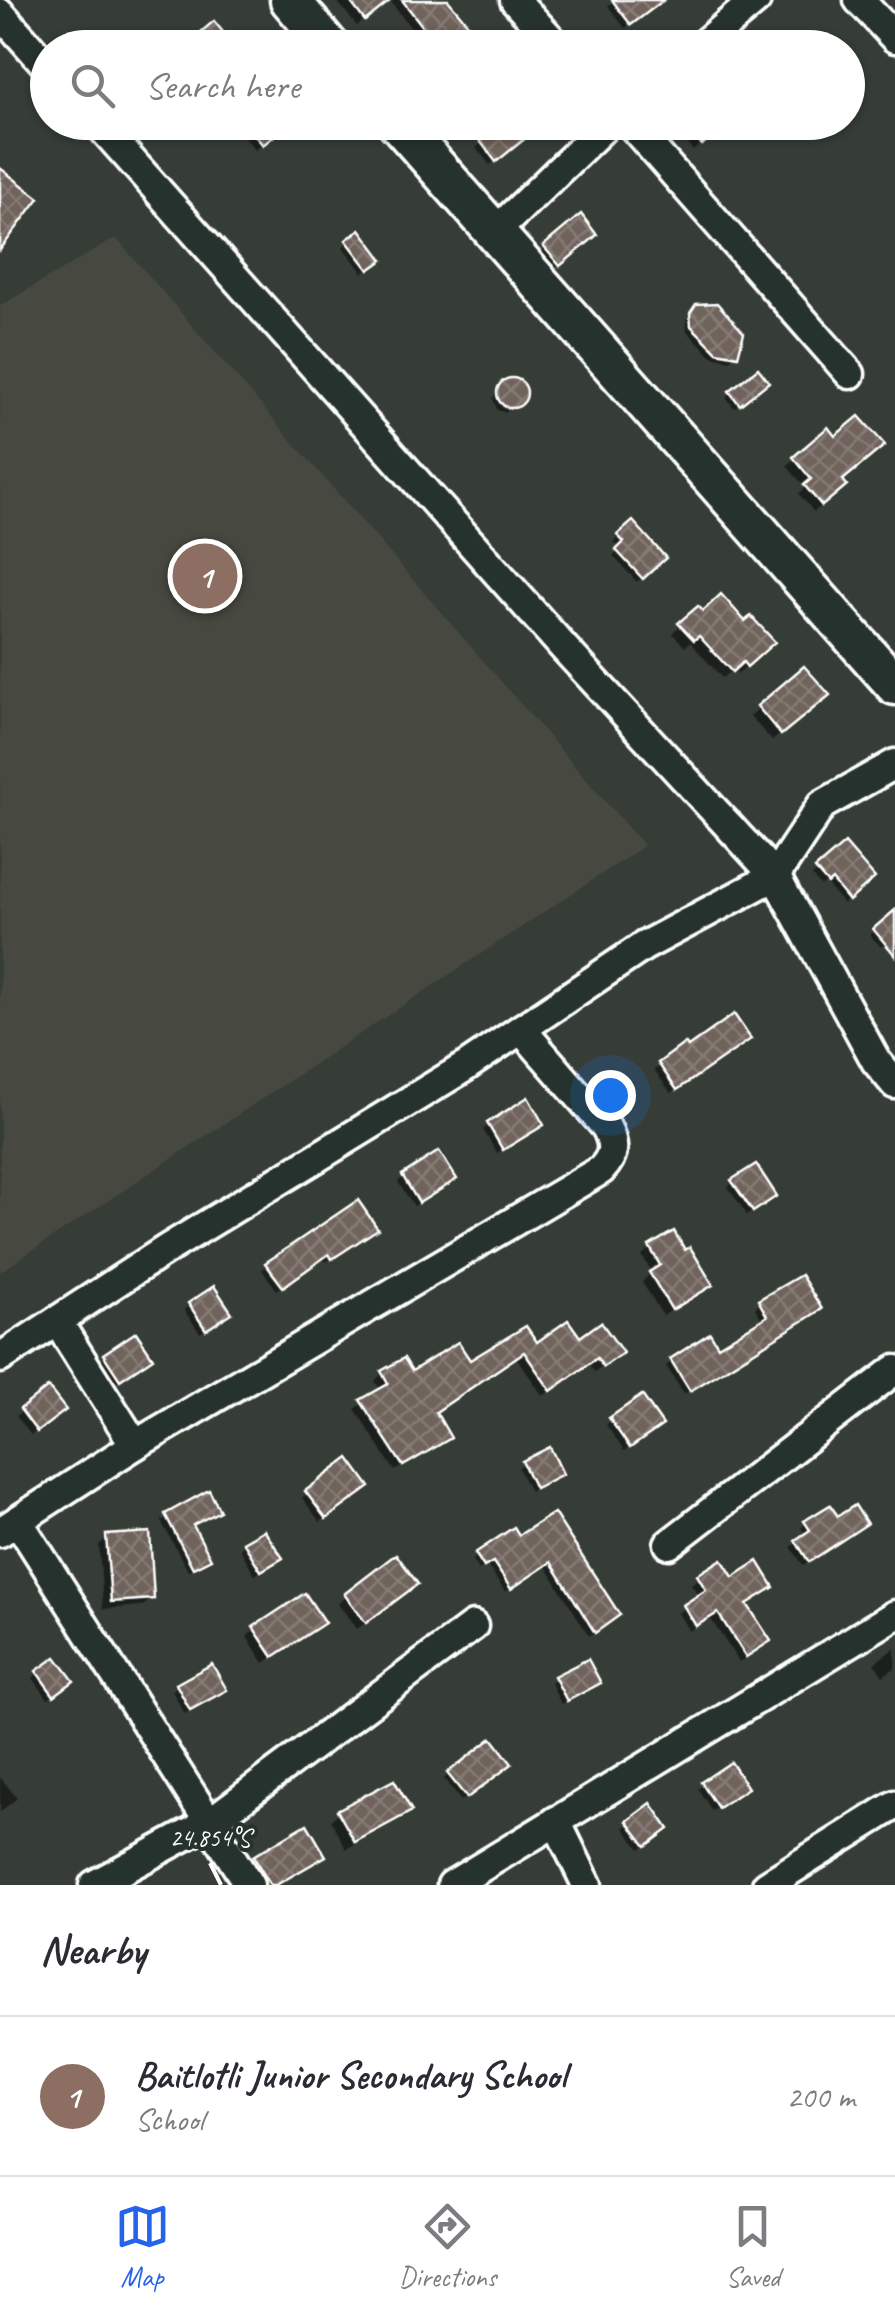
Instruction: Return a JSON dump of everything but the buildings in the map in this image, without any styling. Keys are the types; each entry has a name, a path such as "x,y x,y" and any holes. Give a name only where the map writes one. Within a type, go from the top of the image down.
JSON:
{"street":[{"path":"290,0 316,30"},
{"path":"514,0 542,30"},
{"path":"720,30 756,0"},
{"path":"859,0 895,38"},
{"path":"0,13 30,47"},
{"path":"113,140 565,649 775,876 876,1061 895,1084"},
{"path":"413,140 895,686"},
{"path":"494,233 591,140"},
{"path":"645,140 850,374"},
{"path":"0,1358 166,1249 449,1078 644,946 775,876 822,805 895,764"},
{"path":"249,1885 9,1526 135,1446 585,1180 612,1159 614,1142 606,1127 522,1030"},
{"path":"57,1322 135,1446"},
{"path":"669,1544 895,1370"},
{"path":"452,1885 895,1615"},
{"path":"94,1885 209,1824 474,1626"},
{"path":"767,1885 895,1805"},
{"path":"556,1821 587,1885"}],"shaded area":[{"path":"116,238 644,846 0,1272 0,306"}],"place":[{"name":"Baitlotli Junior Secondary School","path":"205,576"}]}
